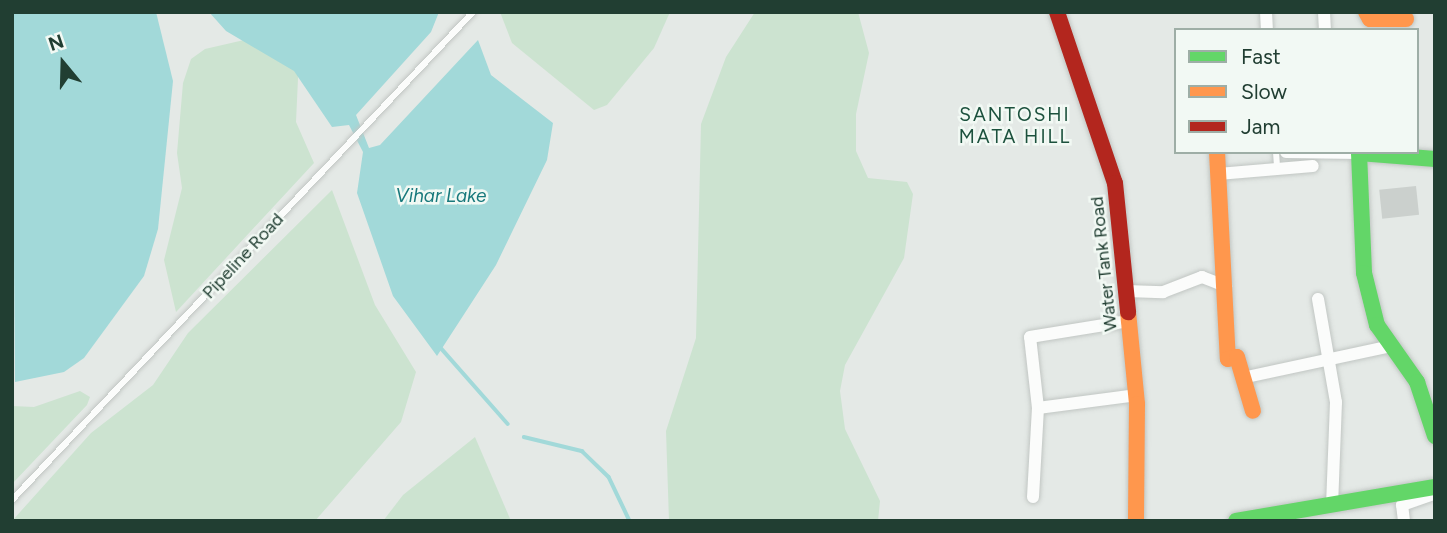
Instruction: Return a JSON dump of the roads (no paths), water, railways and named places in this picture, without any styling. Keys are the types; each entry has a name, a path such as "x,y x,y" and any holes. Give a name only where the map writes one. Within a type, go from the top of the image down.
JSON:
{"street":[{"name":"Water Tank Road","path":"1057,12 1115,183 1137,395 1136,521"},
{"path":"1366,12 1370,19 1406,19"},
{"path":"1217,154 1228,359 1237,356 1253,411"},
{"path":"1359,154 1364,273 1377,325 1428,391 1435,436"},
{"path":"1386,154 1435,159"},
{"path":"1218,174 1313,166"},
{"path":"1126,292 1163,292 1202,277 1226,286"},
{"path":"1318,299 1336,402 1332,505"},
{"path":"1033,497 1038,408 1030,337 1129,321"},
{"path":"1242,378 1391,346"},
{"path":"1038,408 1137,395"},
{"path":"1236,521 1435,487"},
{"path":"1405,521 1402,505 1435,494"}],"lane":[{"name":"Pipeline Road","path":"12,500 473,12"},
{"path":"1276,154 1277,168"}],"water":[{"path":"12,12 156,12 173,81 158,229 144,276 84,358 64,372 15,382"},
{"name":"Vihar Lake","path":"209,12 439,12 431,32 356,115 369,148 380,145 478,40 491,75 553,123 547,160 496,265 437,356 393,296 357,193 363,152 349,125 332,127 294,71 226,31"}],"waterway":[{"path":"441,348 508,424"},
{"path":"524,437 582,451 609,477 630,521"}],"district":[{"name":"SANTOSHI MATA HILL","path":"1015,126"}]}
